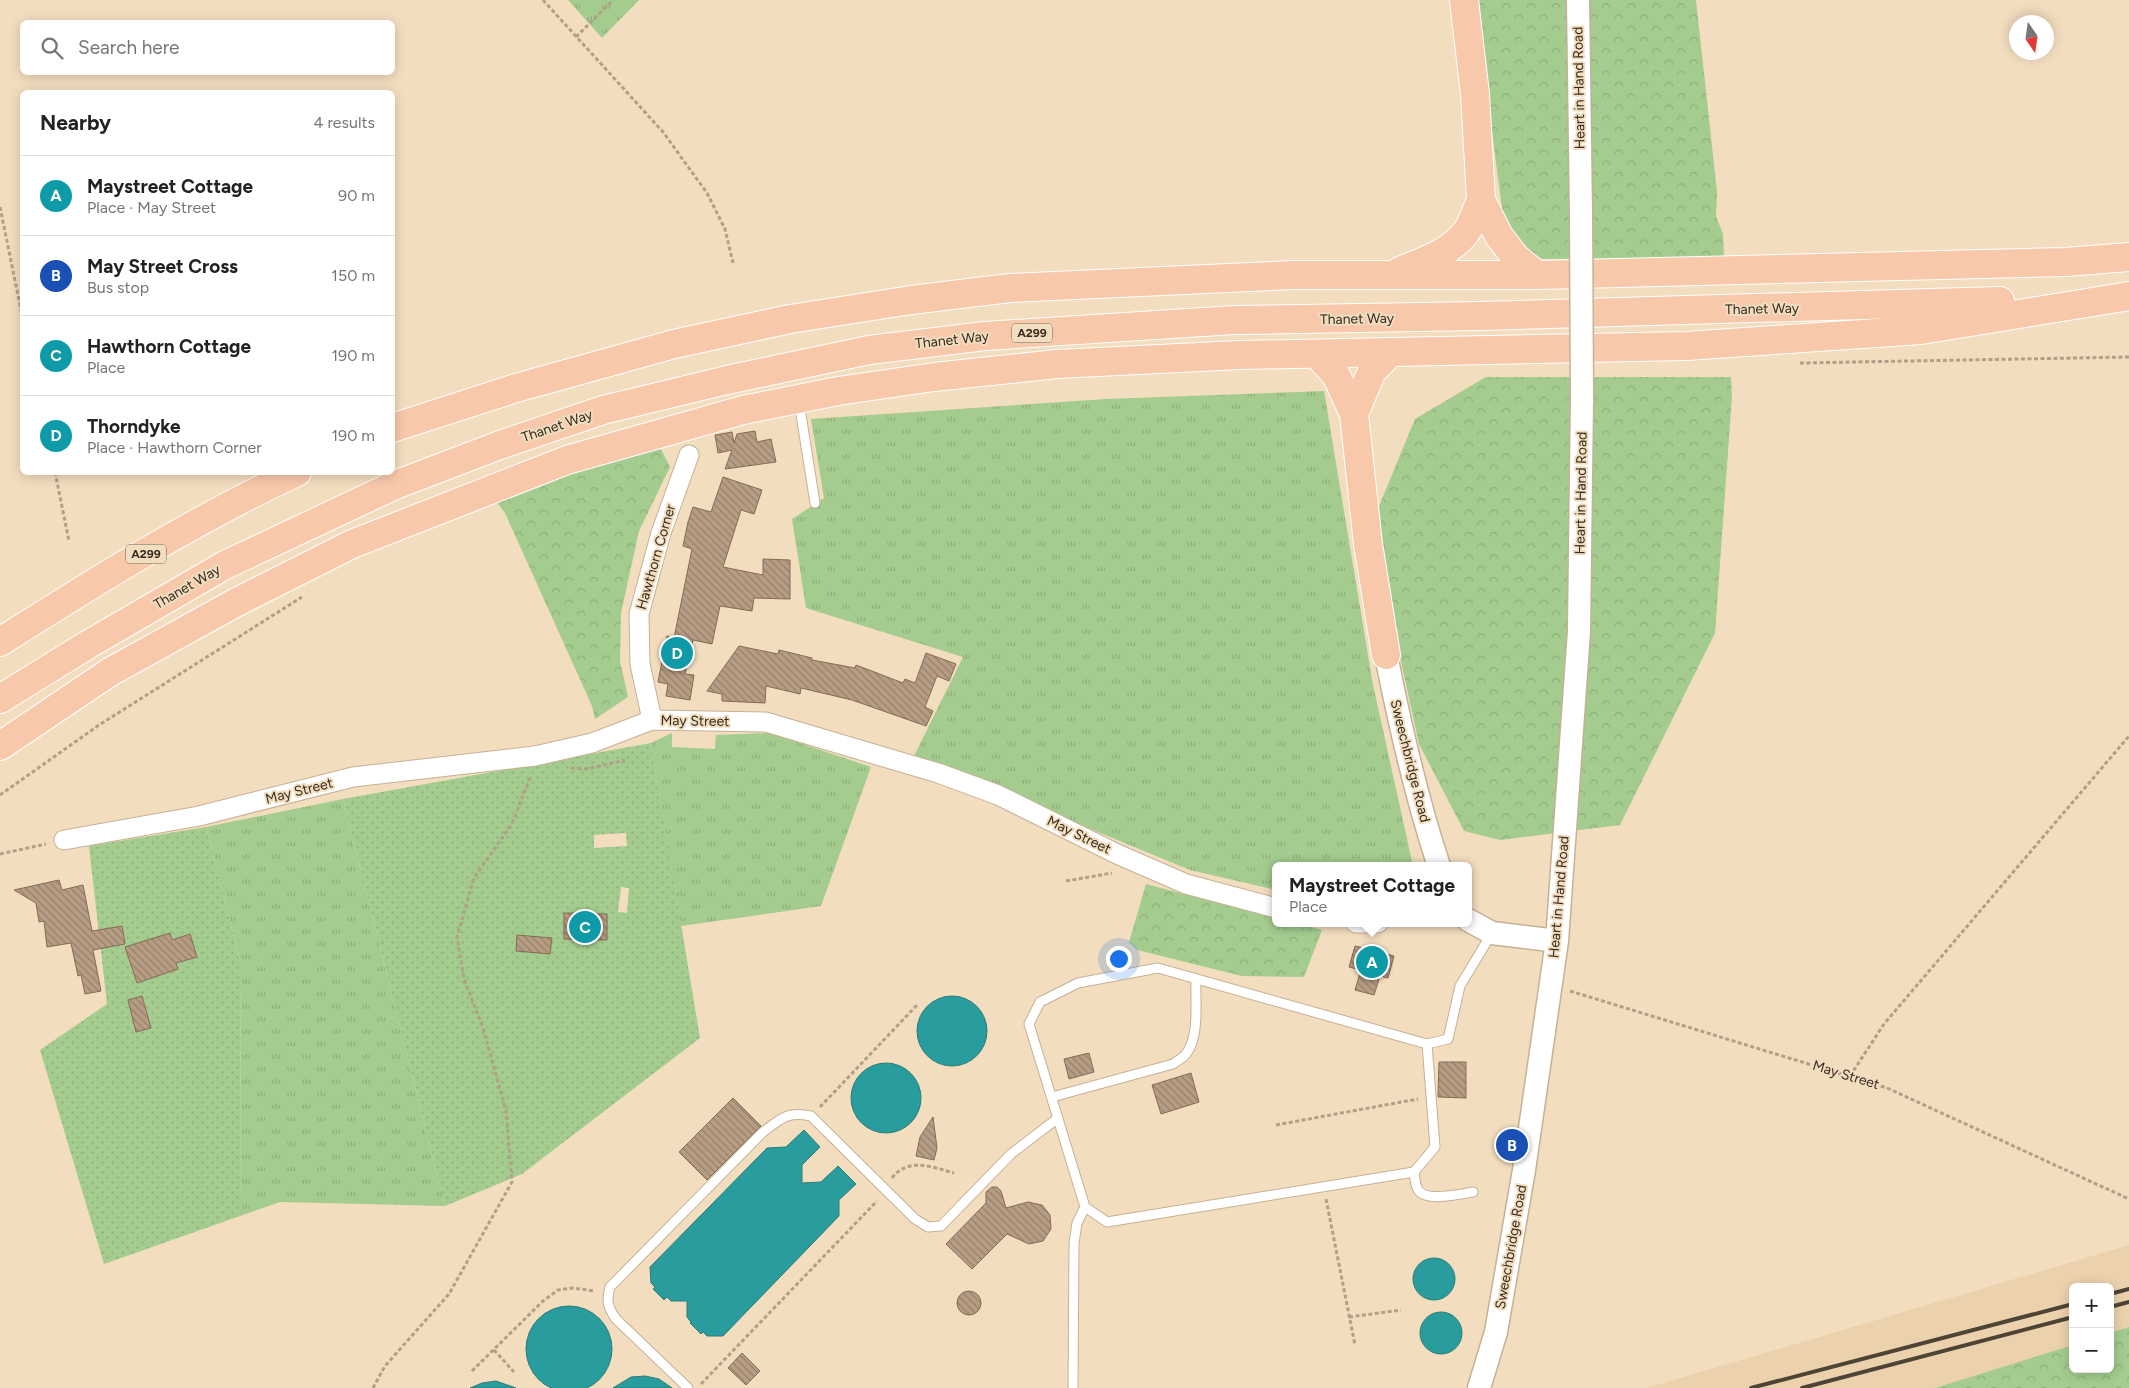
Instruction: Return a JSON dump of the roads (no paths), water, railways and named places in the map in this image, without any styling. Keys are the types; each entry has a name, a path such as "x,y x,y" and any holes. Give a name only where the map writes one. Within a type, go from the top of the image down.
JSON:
{"highway":[{"path":"1464,0 1475,94 1481,200 1499,236 1516,258 1538,275"},
{"path":"1390,275 1432,258 1455,245 1467,231 1481,200"},
{"path":"395,427 516,388 674,344 790,319 911,300 1020,288 1293,275 1538,275 2066,262 2129,257"},
{"path":"0,746 110,672 235,603 352,544 567,460 698,422 799,399 934,377 1057,364 1240,355 1686,346 1922,330 2129,295"},
{"name":"Thanet Way","path":"0,699 89,644 226,564 395,485 500,445 603,410 728,380 869,350 985,336 1234,320 1948,304 2129,295"},
{"path":"1354,414 1372,371 1391,352"},
{"path":"1316,354 1336,374 1354,414 1368,544 1386,655"},
{"name":"A299","path":"0,642 160,546 256,492 291,475"}],"street":[{"name":"Heart in Hand Road","path":"1550,985 1557,941 1579,631 1582,400 1578,0"},
{"name":"Hawthorn Corner","path":"652,720 640,664 640,614 661,533 689,455"},
{"name":"Sweechbridge Road","path":"1386,655 1400,727 1426,828 1438,862"},
{"name":"May Street","path":"64,840 199,816 353,777 535,756 592,743 652,720 766,722 938,773 998,795 1186,884 1272,907"},
{"path":"1472,922 1492,933 1557,941"},
{"name":"Sweechbridge Road","path":"1479,1388 1496,1332 1524,1170 1550,985"}],"lane":[{"path":"799,399 815,503"},
{"path":"1427,1044 1435,1147 1414,1172 1107,1222 1085,1207 1029,1024 1040,1002 1078,983 1158,968 1427,1044 1448,1039 1460,986 1492,933"},
{"path":"1052,1097 1173,1064 1186,1054 1191,1044 1194,1029 1196,979"},
{"path":"688,1388 616,1319 610,1310 607,1300 610,1287 763,1132 785,1115 796,1113 811,1116 915,1219 928,1227 941,1226 1011,1154 1058,1118"},
{"path":"1414,1172 1419,1192 1424,1196 1432,1197 1473,1192"},
{"path":"1073,1388 1074,1244 1077,1223 1085,1207"}],"water":[{"path":"952,996 965,999 977,1006 984,1018 987,1031 984,1044 977,1056 965,1063 952,1066 939,1063 927,1056 920,1044 917,1031 920,1018 927,1006 939,999"},
{"path":"886,1063 899,1066 911,1073 918,1085 921,1098 918,1111 911,1123 899,1130 886,1133 873,1130 861,1123 854,1111 851,1098 854,1085 861,1073 873,1066"},
{"path":"804,1130 820,1147 802,1165 802,1183 821,1182 838,1166 856,1184 839,1200 839,1216 723,1336 707,1336 703,1332 701,1334 687,1317 687,1301 671,1301 667,1297 664,1300 653,1289 655,1287 651,1283 650,1267 767,1148 786,1147"},
{"path":"1438,1258 1446,1261 1452,1267 1455,1279 1452,1291 1446,1297 1430,1300 1422,1297 1416,1291 1413,1275 1416,1267 1422,1261"},
{"path":"569,1306 586,1309 600,1318 609,1332 612,1349 609,1366 600,1380 586,1389 552,1389 538,1380 529,1366 526,1349 529,1332 538,1318 552,1309"},
{"path":"1445,1312 1453,1315 1459,1321 1462,1333 1459,1345 1453,1351 1437,1354 1429,1351 1423,1345 1420,1329 1423,1321 1429,1315"},
{"path":"645,1376 659,1379 672,1388 613,1388 631,1377"},
{"path":"496,1381 516,1388 470,1388 482,1383"}],"railway":[{"path":"2114,1293 2129,1289"},
{"path":"2114,1306 2129,1302"},
{"path":"1751,1388 2069,1305"},
{"path":"1802,1388 2069,1318"}],"place":[{"name":"Thorndyke","path":"677,653"},
{"name":"Hawthorn Cottage","path":"585,927"},
{"name":"Maystreet Cottage","path":"1372,962"},
{"name":"May Street Cross","path":"1512,1145"}]}
